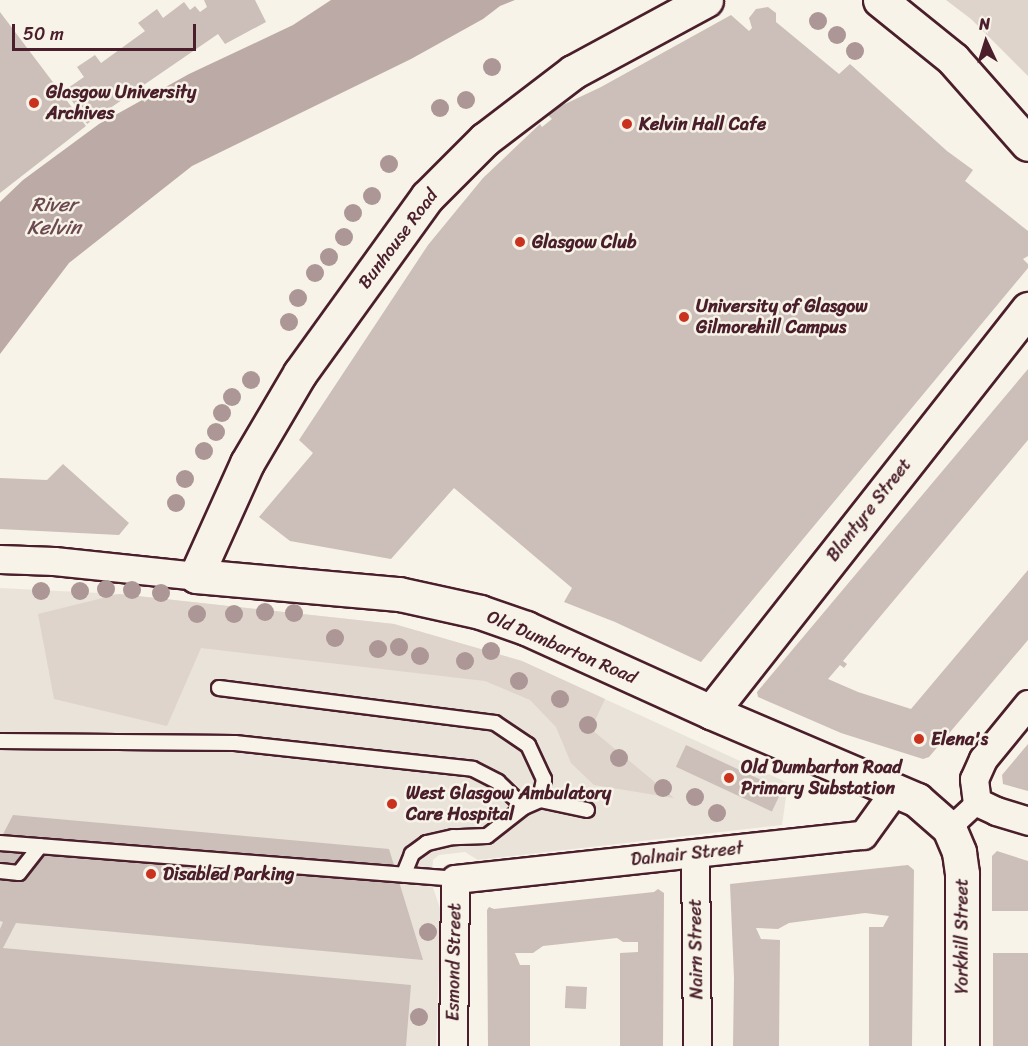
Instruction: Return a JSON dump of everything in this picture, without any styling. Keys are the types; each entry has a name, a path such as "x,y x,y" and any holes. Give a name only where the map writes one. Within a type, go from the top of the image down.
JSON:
{"street":[{"name":"Bunhouse Road","path":"196,576 247,463 300,373 427,197 485,139 573,72 706,0"},
{"path":"880,0 953,59 1028,144"},
{"name":"Blantyre Street","path":"711,712 1028,309"},
{"name":"Old Dumbarton Road","path":"0,559 54,561 399,594 480,612 526,628 711,712 896,789 917,800 948,828"},
{"path":"978,802 974,779 983,759 1028,704"},
{"name":"Dalnair Street","path":"454,879 863,835 896,789"},
{"path":"978,802 996,811 1028,821"},
{"path":"948,828 978,802"},
{"name":"Yorkhill Street","path":"948,828 959,852 962,874 962,1046"},
{"name":"Nairn Street","path":"695,853 698,1046"},
{"name":"Esmond Street","path":"453,1046 454,879"}],"lane":[{"path":"219,688 495,723 528,745 544,779 540,800"},
{"path":"0,741 235,743 473,769 498,782 524,807"},
{"path":"404,874 412,854 428,843 453,837 487,836 524,807 540,800 587,810"},
{"path":"0,843 454,879"},
{"path":"0,871 19,873 40,846"}],"shaded area":[{"path":"946,0 1028,0 1028,76 971,19"},
{"name":"West Glasgow Ambulatory Care Hospital","path":"0,588 119,594 394,624 522,661 788,783 782,825 478,860 465,852 439,855 433,860 431,882 441,911 436,1046 0,1046"},
{"path":"119,594 394,624 522,661 605,699 591,729 674,798 594,785 571,763 556,727 530,700 485,681 201,648 167,726 54,699 38,614"}],"water":[{"name":"River Kelvin","path":"331,0 515,0 500,6 483,19 411,59 192,166 69,263 0,354 0,202 23,180 99,124 189,74 293,25"}],"building":[{"path":"204,0 255,0 266,22 225,44 218,34 87,124 65,90 84,77 77,67 95,55 101,63 145,31 138,23 157,9 163,18 184,2 190,10 195,6 200,12 207,7"},
{"name":"University of Glasgow Gilmorehill Campus","path":"768,7 776,13 776,22 839,74 850,64 947,151 973,170 965,181 1028,231 1028,256 1023,259 1028,264 1028,268 701,662 615,622 564,602 572,588 454,488 391,559 290,541 259,517 313,453 299,440 428,245 483,178 540,124 542,127 552,119 546,113 601,87 731,15 749,31 752,28 749,18 756,9"},
{"name":"Glasgow University Archives","path":"0,12 86,126 0,193"},
{"path":"1028,369 1028,440 843,661 847,664 844,668 840,665 828,679 858,692 911,709 1028,570 1028,640 929,757 923,759 841,733 758,697 757,692"},
{"path":"63,464 129,523 119,535 0,529 0,478 47,480"},
{"path":"1028,744 1028,791 1003,784 1002,775"},
{"name":"Old Dumbarton Road Primary Substation","path":"686,745 782,790 772,812 676,767"},
{"path":"13,815 389,849 423,960 16,923 3,948 411,985 406,1046 0,1046 0,929 3,922 0,921 0,840"},
{"path":"997,851 1028,861 1028,911 992,911 992,856"},
{"path":"908,865 914,870 912,1046 869,1046 869,927 883,927 889,916 865,913 789,923 778,929 756,928 761,939 780,940 779,1046 733,1046 734,978 730,884"},
{"path":"658,889 664,893 663,1046 620,1046 620,953 638,952 638,942 623,942 617,938 543,946 533,953 515,953 520,965 530,965 530,1046 488,1046 487,910 489,907 494,909 654,892"},
{"path":"993,953 1028,953 1028,1046 993,1046"},
{"path":"566,986 587,987 586,1009 565,1008"}],"place":[{"name":"Glasgow University Archives","path":"34,103"},
{"name":"Kelvin Hall Cafe","path":"627,124"},
{"name":"Glasgow Club","path":"520,242"},
{"name":"University of Glasgow Gilmorehill Campus","path":"684,317"},
{"name":"Elena's","path":"919,739"},
{"name":"Old Dumbarton Road Primary Substation","path":"729,778"},
{"name":"West Glasgow Ambulatory Care Hospital","path":"392,804"},
{"name":"Disabled Parking","path":"151,874"}]}
